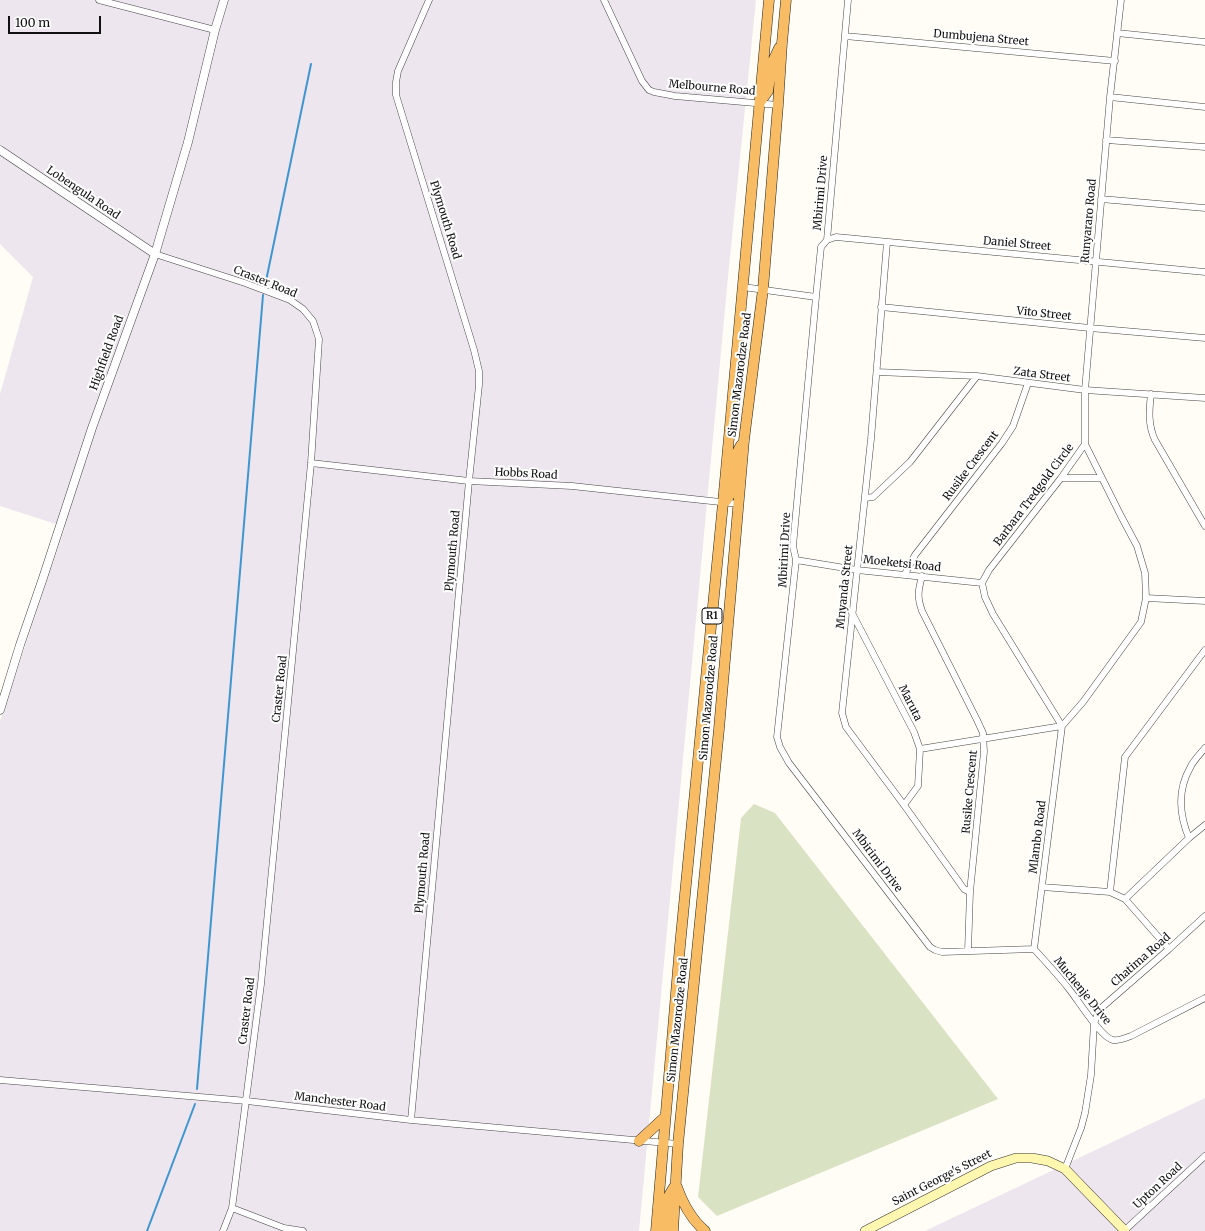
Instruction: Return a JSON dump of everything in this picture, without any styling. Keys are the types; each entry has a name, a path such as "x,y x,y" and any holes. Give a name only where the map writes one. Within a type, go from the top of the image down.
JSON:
{"highway":[{"name":"Simon Mazorodze Road","path":"656,1231 662,1143 723,503 760,103 768,0"},
{"name":"Simon Mazorodze Road","path":"673,1231 683,1086 718,737 744,440 763,289 786,0"},
{"path":"760,103 768,92 772,63 782,43"},
{"path":"723,503 728,498 732,490 734,462 744,440"},
{"path":"662,1143 670,1137 673,1108 683,1086"},
{"path":"640,1141 665,1117"},
{"path":"664,1231 667,1199 676,1184"},
{"path":"676,1184 683,1203 698,1226 705,1231"},
{"path":"648,1231 658,1208"}],"main road":[{"name":"Saint George's Street","path":"865,1231 1002,1162 1016,1158 1032,1158 1048,1161 1065,1169 1125,1231"}],"street":[{"path":"99,0 215,30"},
{"name":"Highfield Road","path":"0,710 92,428 154,254 188,142 215,30 224,0"},
{"name":"Plymouth Road","path":"410,1120 479,385 479,371 472,342 396,96 398,71 429,0"},
{"name":"Melbourne Road","path":"604,0 642,80 649,90 675,96 778,105"},
{"name":"Mbirimi Drive","path":"848,0 827,240 821,246 816,297 793,546 796,560 777,737 780,747 789,763 930,947 942,952 1034,949"},
{"name":"Runyararo Road","path":"1085,444 1085,390 1090,328 1110,97 1121,0"},
{"path":"1118,33 1205,42"},
{"name":"Dumbujena Street","path":"845,36 1115,61"},
{"path":"1110,97 1205,107"},
{"path":"1106,140 1205,148"},
{"name":"Lobengula Road","path":"0,150 154,254"},
{"path":"1101,199 1205,208"},
{"name":"Daniel Street","path":"827,240 836,237 1205,272"},
{"name":"Mnyanda Street","path":"887,242 865,498 842,713 846,728 904,805 964,889 970,892"},
{"name":"Craster Road","path":"154,254 245,283 290,300 303,309 313,321 319,339 312,462 261,984 232,1208 223,1231"},
{"path":"743,287 816,297"},
{"name":"Vito Street","path":"881,308 1205,338"},
{"name":"Zata Street","path":"877,372 977,376 1028,384 1085,390 1205,398"},
{"path":"865,498 873,497 910,462 977,376"},
{"name":"Rusike Crescent","path":"905,574 915,555 1013,426 1028,384"},
{"path":"1151,394 1149,422 1152,435 1205,526"},
{"name":"Barbara Tredgold Circle","path":"982,583 989,570 1061,478 1085,444 1137,546 1145,573 1146,598 1141,622 1083,702 1062,726"},
{"name":"Hobbs Road","path":"312,462 469,481 572,486 739,504"},
{"path":"1061,478 1101,478"},
{"name":"Moeketsi Road","path":"796,560 857,570 982,583"},
{"name":"Rusike Crescent","path":"922,576 918,590 918,600 922,611 983,733 984,752 970,892 968,952"},
{"path":"920,749 1062,726 993,614 985,597 982,583"},
{"path":"1146,598 1205,601"},
{"name":"Maruta","path":"852,613 914,732 920,749 918,786 904,805"},
{"path":"1110,892 1125,756 1205,650"},
{"name":"Mlambo Road","path":"1034,949 1062,726"},
{"path":"1189,838 1183,824 1180,808 1185,780 1190,767 1205,748"},
{"path":"1125,899 1189,838 1205,825"},
{"path":"1042,887 1110,892 1125,899 1169,949"},
{"name":"Chatima Road","path":"1094,1023 1100,1009 1205,916"},
{"name":"Muchenje Drive","path":"1034,949 1069,988 1102,1033 1112,1040 1132,1036 1205,998"},
{"path":"1065,1169 1081,1128 1085,1113 1091,1075 1094,1023"},
{"name":"Manchester Road","path":"0,1080 246,1101 410,1120 678,1144"},
{"name":"Upton Road","path":"1125,1231 1205,1156"},
{"path":"232,1208 284,1228 303,1231"}],"shaded area":[{"path":"0,0 756,0 728,277 639,1231 0,1231 0,721 65,527 0,506 0,394 33,277 0,244"},
{"path":"1205,1098 1205,1231 925,1231"}],"green space":[{"path":"754,804 775,813 998,1099 717,1216 698,1197 741,818"}],"waterway":[{"path":"266,281 311,64"},
{"path":"197,1089 263,295"},
{"path":"147,1231 195,1104"}]}
